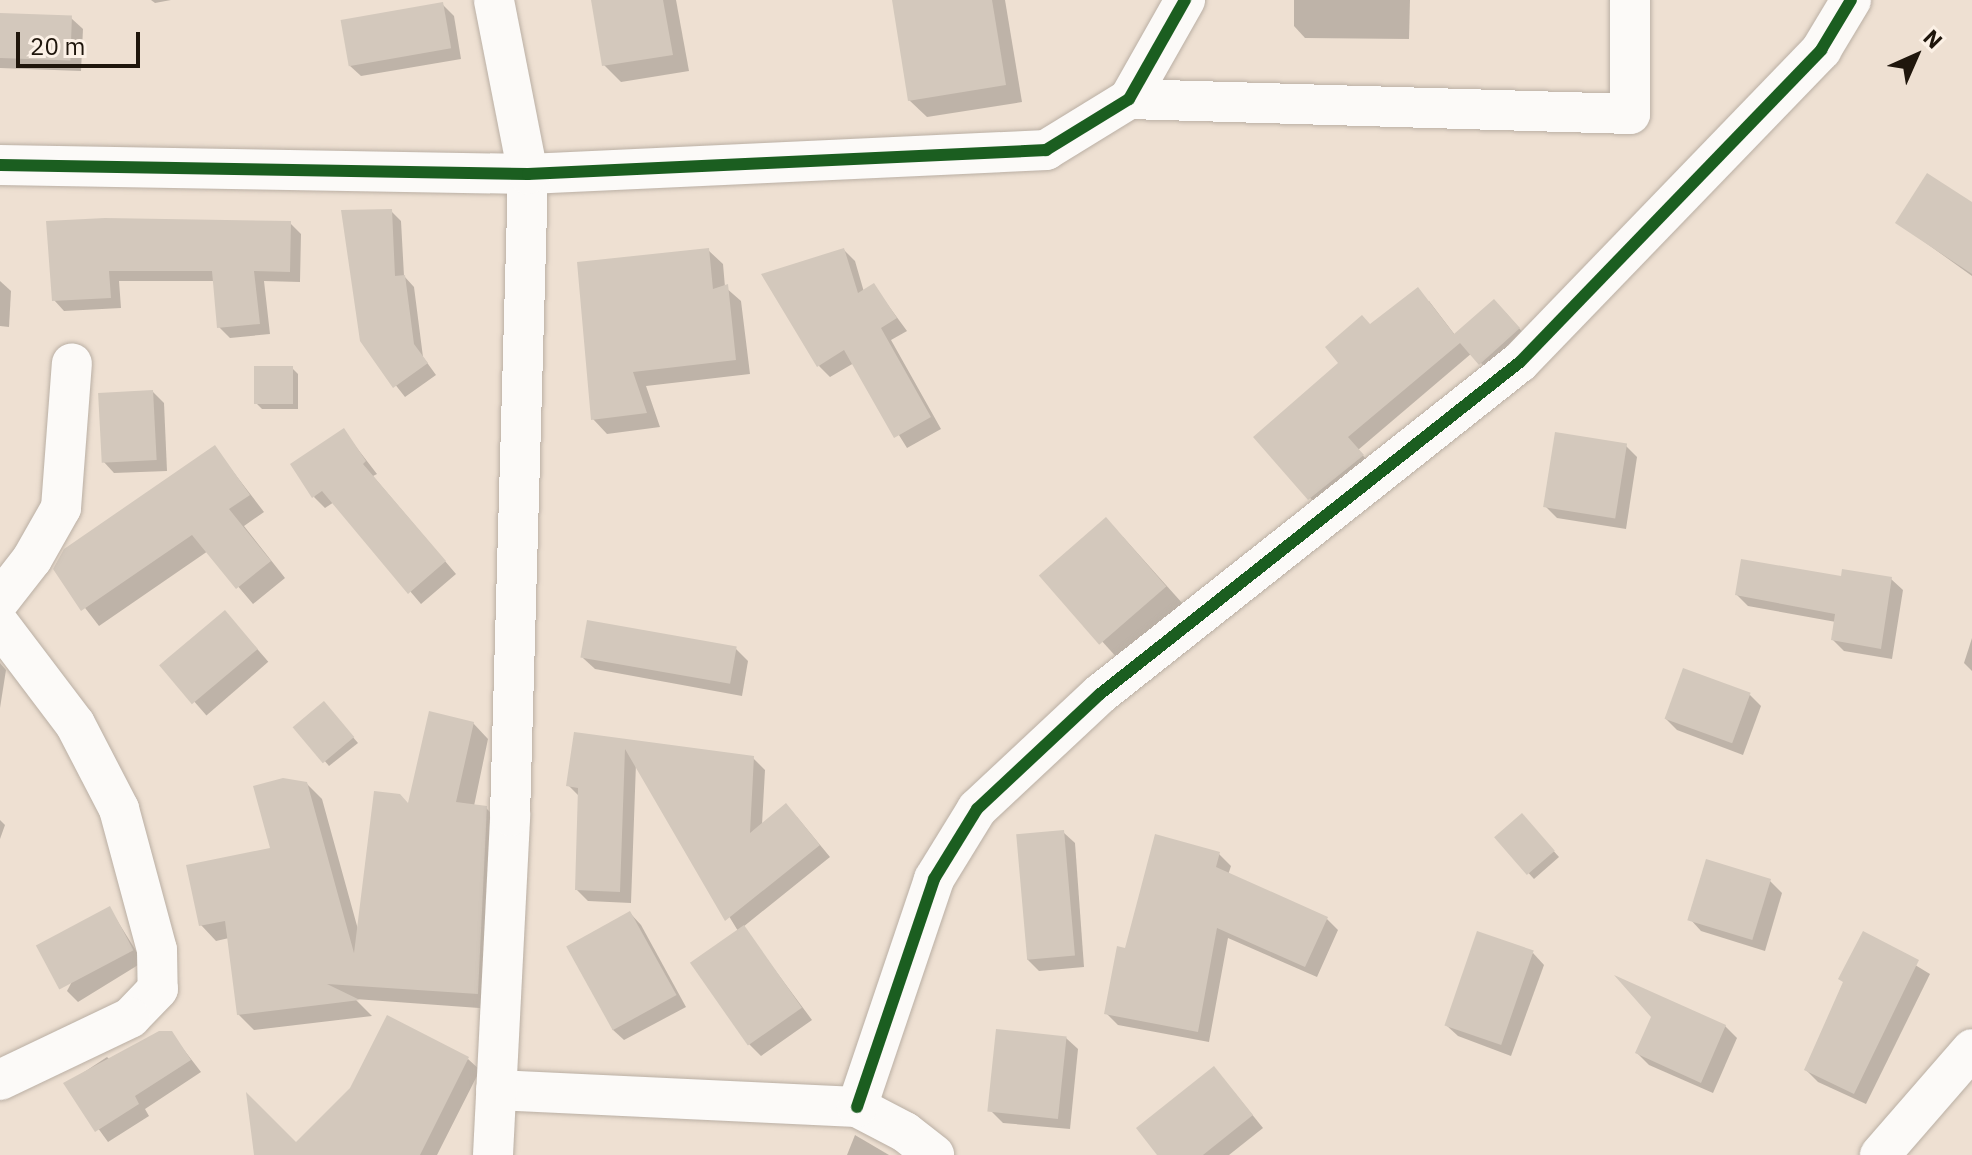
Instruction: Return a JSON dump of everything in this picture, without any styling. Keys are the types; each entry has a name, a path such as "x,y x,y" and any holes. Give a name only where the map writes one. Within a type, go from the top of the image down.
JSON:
{"street":[{"path":"493,1155 510,816 528,174 494,0"},
{"path":"0,165 528,174 1046,150 1129,99 1185,0"},
{"path":"1129,99 1630,114 1630,0"},
{"path":"857,1107 934,879 977,809 1100,694 1520,362 1821,50 1851,0"},
{"path":"0,600 32,559 61,508 72,363"},
{"path":"0,625 75,724 119,809 157,950 158,989 130,1018 0,1080"},
{"path":"1880,1155 1972,1049"},
{"path":"496,1090 857,1107 905,1132 934,1155"}],"building":[{"path":"591,0 663,0 673,55 602,66"},
{"path":"892,0 992,0 1006,85 908,101"},
{"path":"443,2 451,48 349,66 341,20"},
{"path":"0,13 72,16 70,60 0,58"},
{"path":"1927,173 1972,202 1972,274 1895,223"},
{"path":"392,209 395,276 405,275 414,344 428,363 393,388 360,341 341,210"},
{"path":"105,218 291,221 290,272 254,271 260,324 217,328 212,271 109,271 111,298 52,301 46,221"},
{"path":"709,248 713,289 728,284 736,360 633,372 647,413 591,420 577,262"},
{"path":"844,248 858,293 874,283 897,318 881,328 931,417 894,438 844,350 817,367 761,274"},
{"path":"1418,287 1454,334 1494,299 1520,328 1479,365 1460,343 1348,437 1364,455 1308,500 1253,437 1338,363 1325,347 1362,315 1370,324"},
{"path":"254,366 293,366 293,404 254,404"},
{"path":"153,390 157,460 102,463 98,393"},
{"path":"344,428 366,461 363,464 446,561 408,594 322,491 312,498 290,464"},
{"path":"1555,432 1627,443 1615,518 1543,507"},
{"path":"215,445 250,495 229,509 271,561 236,589 192,535 81,611 53,569 64,549"},
{"path":"1106,517 1166,586 1099,645 1039,575"},
{"path":"1741,559 1841,576 1842,569 1892,577 1881,649 1831,640 1835,614 1735,595"},
{"path":"225,610 258,649 192,704 159,665"},
{"path":"587,620 737,646 730,684 580,657"},
{"path":"1683,668 1751,693 1732,743 1665,719"},
{"path":"324,701 354,737 323,763 293,727"},
{"path":"429,711 474,722 456,802 487,806 478,994 327,984 360,1000 237,1015 225,921 199,926 186,865 270,848 253,786 283,778 307,782 354,953 374,791 400,794 408,803"},
{"path":"574,732 754,756 750,833 786,803 820,845 725,921 625,749 620,892 575,890 578,788 566,786"},
{"path":"1522,813 1555,851 1527,875 1494,837"},
{"path":"1064,830 1075,956 1027,960 1016,834"},
{"path":"1155,834 1220,852 1216,867 1328,917 1305,967 1217,928 1198,1032 1104,1014 1117,946 1125,948"},
{"path":"1706,859 1771,879 1752,940 1687,920"},
{"path":"110,906 133,950 59,990 36,945"},
{"path":"630,911 677,995 613,1030 566,946"},
{"path":"744,925 802,1008 748,1046 690,963"},
{"path":"1477,931 1534,951 1501,1045 1444,1026"},
{"path":"1863,931 1919,960 1854,1094 1804,1070 1843,982 1838,979"},
{"path":"1614,975 1726,1025 1701,1083 1635,1053 1651,1017"},
{"path":"387,1015 469,1057 420,1155 254,1155 246,1092 296,1142 350,1088"},
{"path":"996,1029 1067,1036 1058,1119 987,1112"},
{"path":"159,1031 172,1031 191,1060 135,1096 139,1104 95,1132 63,1083"},
{"path":"1214,1066 1253,1115 1203,1155 1157,1155 1136,1128"}],"cycle path":[{"path":"0,165 528,174 1046,150 1129,99 1185,0"},
{"path":"857,1107 934,879 977,809 1100,694 1520,362 1821,50 1851,0"}]}
